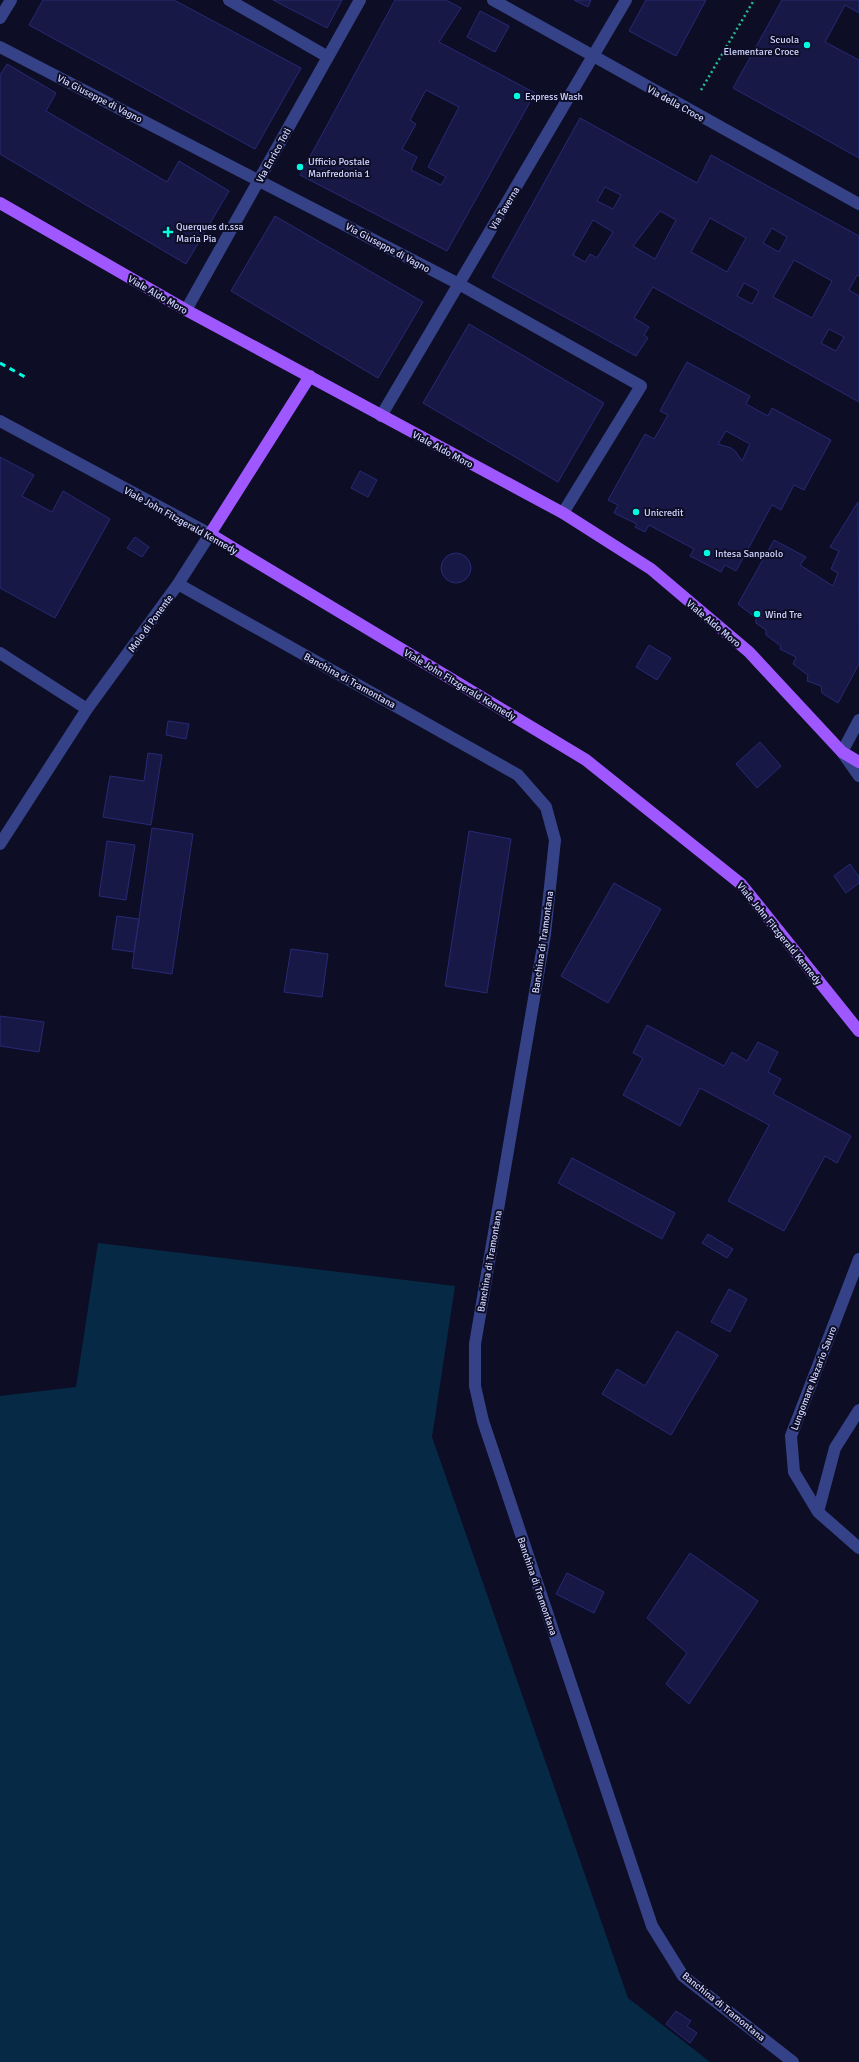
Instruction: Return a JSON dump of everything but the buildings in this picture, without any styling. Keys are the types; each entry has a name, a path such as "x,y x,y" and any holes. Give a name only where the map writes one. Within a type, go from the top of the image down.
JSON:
{"main road":[{"name":"Viale Aldo Moro","path":"0,203 186,310 563,513 651,569 749,652 842,752 859,762"},
{"path":"210,534 310,376"},
{"name":"Viale John Fitzgerald Kennedy","path":"210,534 586,760 741,884 858,1031"}],"street":[{"path":"0,18 11,0"},
{"path":"229,0 328,57"},
{"name":"Via Enrico Toti","path":"186,310 360,0"},
{"name":"Via della Croce","path":"493,0 689,111 859,204"},
{"name":"Via Taverna","path":"381,416 594,57 626,0"},
{"name":"Via Giuseppe di Vagno","path":"0,47 259,179 459,284 641,386 563,513"},
{"name":"Viale John Fitzgerald Kennedy","path":"0,421 210,534"},
{"name":"Molo di Ponente","path":"0,844 87,709 178,584 210,534"},
{"name":"Banchina di Tramontana","path":"178,584 518,775 546,807 554,840 545,934 475,1344 475,1386 483,1421 652,1926 683,1976 793,2062"},
{"path":"0,653 87,709"},
{"path":"859,720 842,752 859,776"},
{"name":"Lungomare Nazario Sauro","path":"859,1261 791,1436 794,1472 818,1512 859,1548"},
{"path":"818,1512 835,1448 859,1410"}],"path":[{"path":"689,111 754,0"}],"water":[{"path":"98,1243 455,1286 432,1437 628,1998 710,2062 0,2062 0,1396 76,1387"}],"railway":[{"path":"0,363 25,377"}],"place":[{"name":"Scuola Elementare Croce","path":"807,45"},
{"name":"Express Wash","path":"517,96"},
{"name":"Ufficio Postale Manfredonia 1","path":"300,167"},
{"name":"Querques dr.ssa Maria Pia","path":"168,232"},
{"name":"Unicredit","path":"636,512"},
{"name":"Intesa Sanpaolo","path":"707,553"},
{"name":"Wind Tre","path":"757,614"}]}
